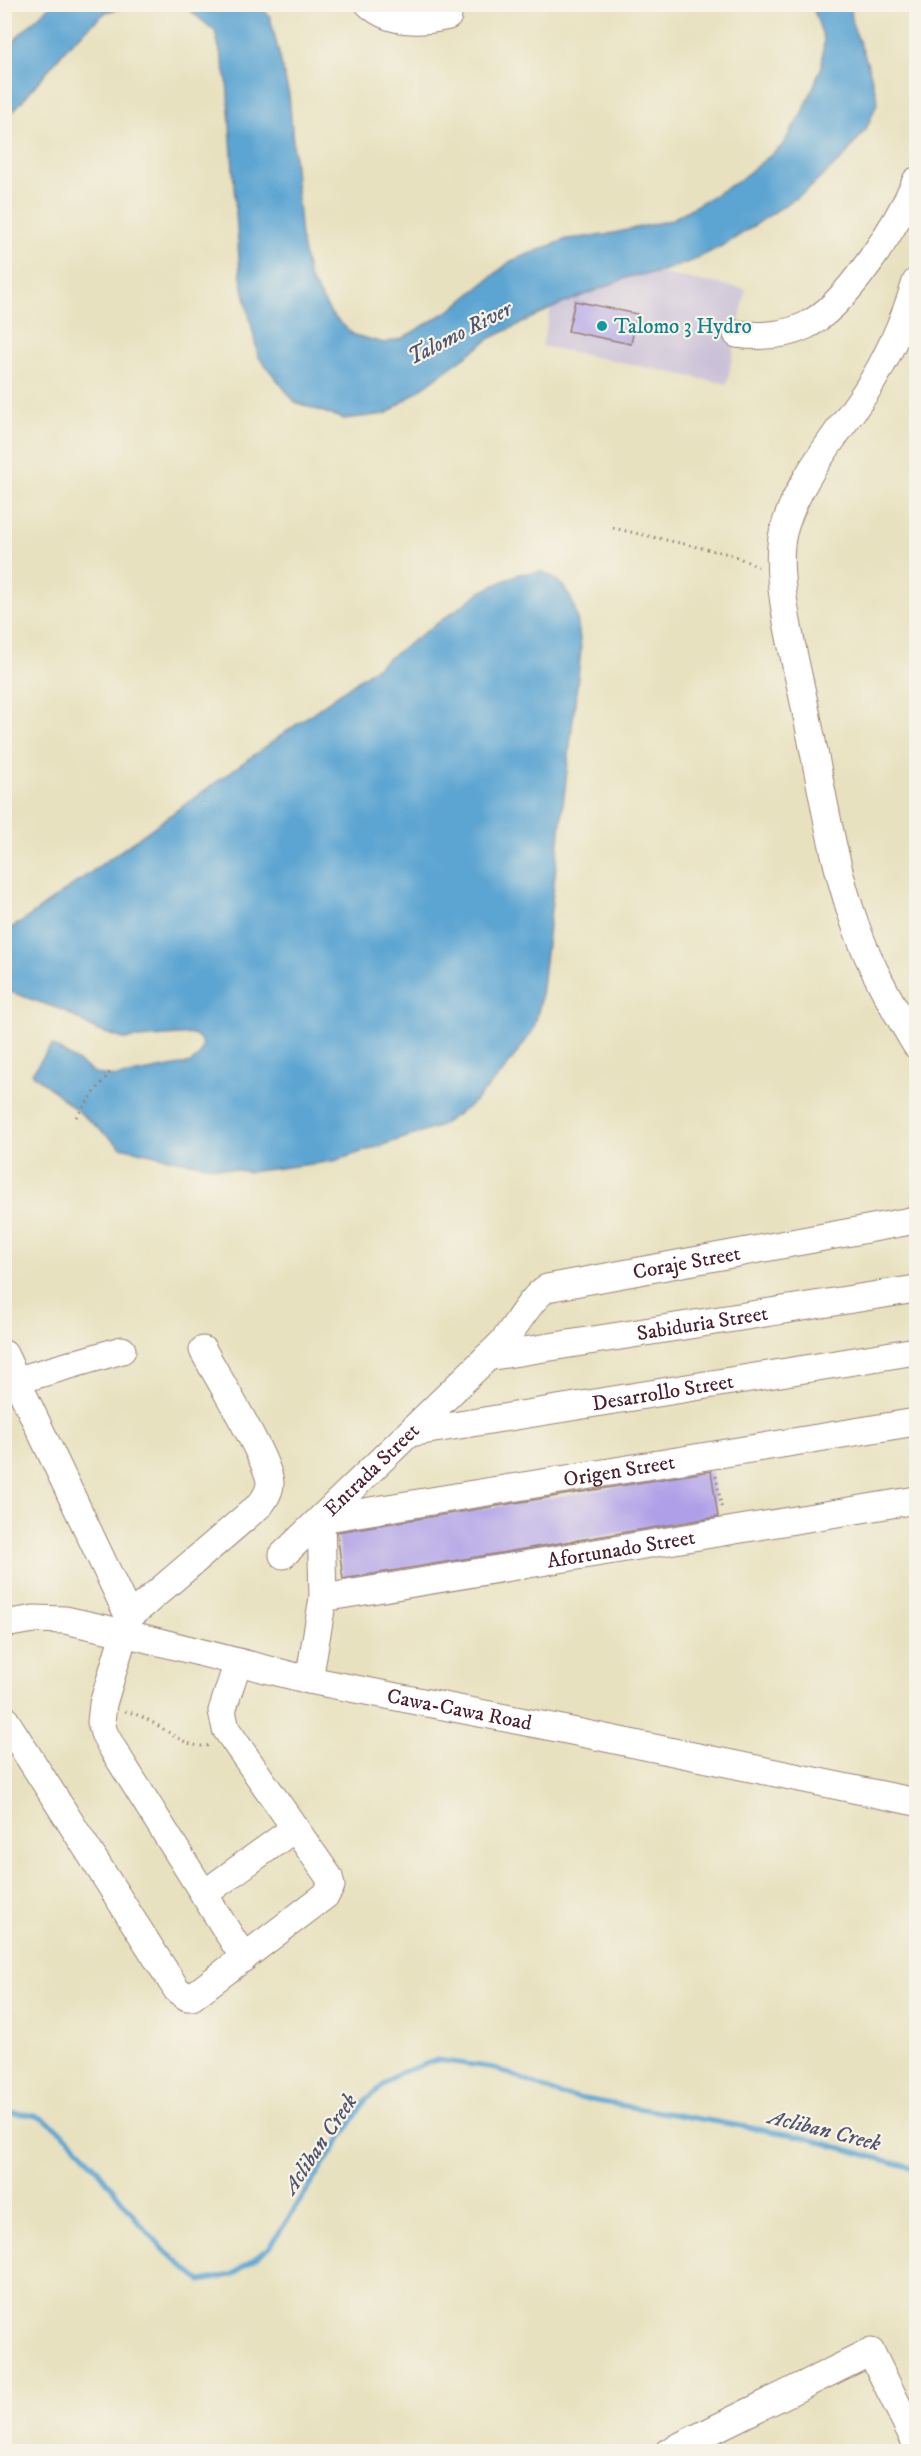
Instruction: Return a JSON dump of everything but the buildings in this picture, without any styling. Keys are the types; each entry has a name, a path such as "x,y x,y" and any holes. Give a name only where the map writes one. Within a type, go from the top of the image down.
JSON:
{"street":[{"path":"369,4 388,16 410,21 448,16 443,4"},
{"path":"737,334 757,336 783,333 806,326 822,314 845,291 870,260 892,228 916,181"},
{"path":"916,282 888,351 872,381 828,443 793,506 783,534 780,560 795,657 829,820 855,923 879,983 916,1045"},
{"name":"Coraje Street","path":"487,1357 513,1330 538,1293 547,1288 916,1220"},
{"name":"Sabiduria Street","path":"487,1357 916,1289"},
{"path":"18,1380 122,1350"},
{"path":"202,1350 264,1463 270,1484 261,1504 126,1625 103,1704 101,1722 104,1733 244,1958"},
{"name":"Desarrollo Street","path":"410,1433 916,1351"},
{"path":"4,1353 126,1625"},
{"name":"Entrada Street","path":"309,1680 323,1598 321,1519 487,1357"},
{"name":"Origen Street","path":"321,1519 916,1422"},
{"name":"Afortunado Street","path":"323,1598 916,1500"},
{"path":"283,1556 321,1519"},
{"name":"Cawa-Cawa Road","path":"4,1624 49,1619 126,1625 238,1662 309,1680 557,1728 916,1802"},
{"path":"4,1718 182,1995 192,1998 326,1895 331,1886 329,1877 230,1736 223,1721 222,1711 238,1662"},
{"path":"204,1894 295,1828"},
{"path":"668,2451 871,2352 916,2443"}],"path":[{"path":"613,528 733,555 782,577"},
{"path":"76,1117 110,1072"},
{"path":"712,1455 725,1533"},
{"path":"103,1704 141,1716 186,1743 199,1747 230,1736"}],"shaded area":[{"path":"656,273 746,289 727,384 542,346 551,308 631,276"}],"water":[{"path":"52,4 132,5 106,12 71,43 5,121 5,55 19,35"},
{"name":"Talomo River","path":"183,5 260,5 270,17 289,95 301,239 309,278 332,315 354,335 384,343 401,339 452,309 511,261 567,239 605,235 671,220 737,182 782,146 804,110 822,66 824,39 812,5 851,5 852,23 867,62 878,101 866,129 843,158 805,192 729,242 692,261 656,273 631,276 552,308 491,338 386,414 344,419 295,402 258,356 240,273 227,80 215,31"},
{"path":"542,572 562,585 573,604 581,650 540,1004 533,1031 502,1073 471,1105 438,1127 334,1161 249,1172 177,1160 121,1147 32,1073 52,1045 96,1074 116,1077 191,1063 199,1056 203,1045 194,1034 124,1039 96,1030 65,1011 5,990 5,931 20,923 481,592 518,574"}],"waterway":[{"name":"Acliban Creek","path":"4,2114 36,2116 60,2130 86,2156 157,2243 201,2281 232,2275 269,2248 366,2100 397,2074 437,2060 495,2068 561,2095 799,2136 916,2169"}],"place":[{"name":"Talomo 3 Hydro","path":"602,326"}]}
